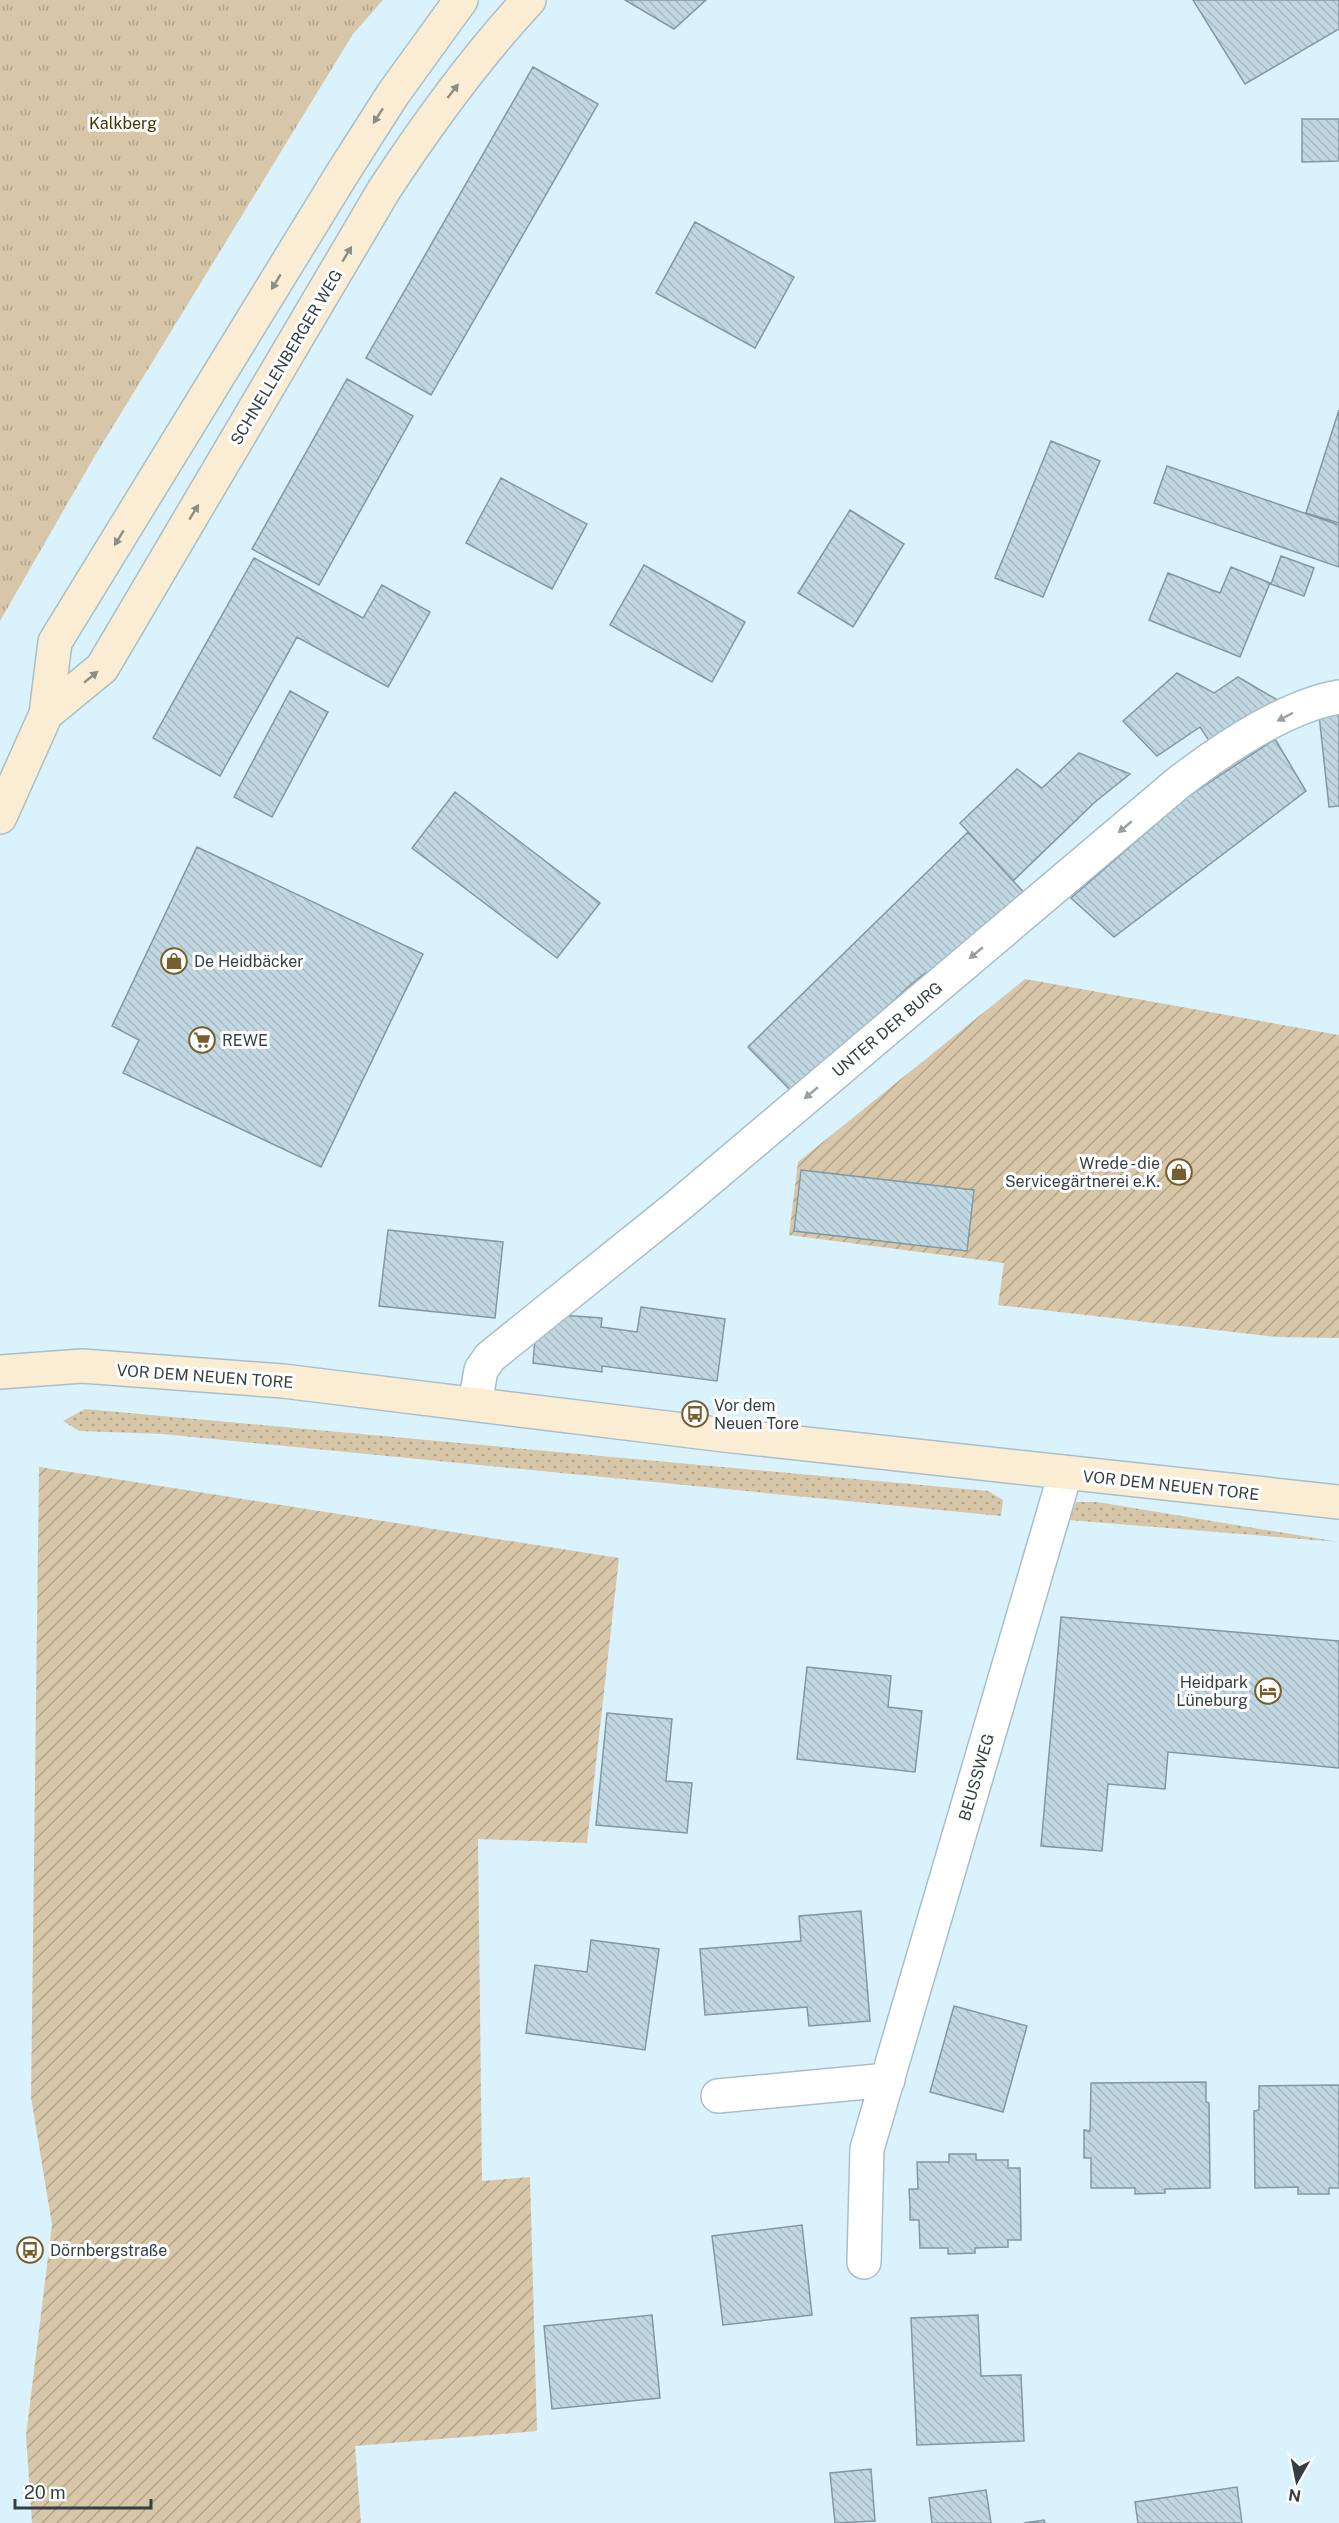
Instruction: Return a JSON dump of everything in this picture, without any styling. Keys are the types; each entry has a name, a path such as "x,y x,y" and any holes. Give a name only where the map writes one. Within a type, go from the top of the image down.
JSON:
{"main road":[{"name":"SCHNELLENBERGER WEG","path":"46,714 55,642 342,174 393,94 461,0"},
{"name":"SCHNELLENBERGER WEG","path":"0,817 6,778 46,714 102,668 384,190 432,117 498,34 529,0"},
{"name":"VOR DEM NEUEN TORE","path":"0,1372 82,1366 283,1381 1065,1474 1339,1502"}],"street":[{"name":"UNTER DER BURG","path":"475,1404 481,1370 490,1357 679,1205 1178,783 1239,741 1301,708 1320,700 1339,697"},
{"name":"BEUSSWEG","path":"864,2262 867,2149 1065,1474"},
{"path":"718,2096 888,2080"}],"green space":[{"name":"Kalkberg","path":"0,0 383,0 353,34 93,459 0,621"},
{"path":"1025,979 1339,1035 1339,1338 1277,1337 998,1305 1004,1263 789,1235 798,1162"},
{"path":"85,1409 988,1491 1003,1500 1001,1516 162,1434 79,1431 63,1421"},
{"path":"39,1467 619,1558 587,1843 478,1839 482,2181 530,2177 537,2431 355,2446 361,2523 32,2523 26,2436 52,2225 31,2097"},
{"path":"1076,1502 1097,1502 1339,1542 1069,1520"}],"building":[{"path":"625,0 706,0 674,29"},
{"path":"1193,0 1339,0 1339,29 1245,84"},
{"path":"533,67 598,104 431,395 366,358"},
{"path":"1302,119 1339,119 1339,161 1302,162"},
{"path":"695,222 794,277 755,348 656,293"},
{"path":"347,379 413,416 319,585 252,549"},
{"path":"1339,410 1339,523 1306,513"},
{"path":"1051,441 1100,461 1043,597 995,578"},
{"path":"1167,466 1339,525 1339,567 1154,503"},
{"path":"501,478 587,524 552,589 466,543"},
{"path":"850,510 904,544 853,627 798,593"},
{"path":"1281,556 1314,568 1304,596 1271,584"},
{"path":"254,558 363,618 382,585 430,612 388,687 297,637 220,776 153,738"},
{"path":"644,565 745,622 712,682 610,625"},
{"path":"1231,567 1270,583 1240,657 1149,620 1168,573 1220,593"},
{"path":"1177,673 1214,693 1238,677 1281,702 1212,745 1200,727 1157,756 1123,721"},
{"path":"290,691 328,712 272,817 234,797"},
{"path":"1339,713 1339,806 1329,807 1319,715"},
{"path":"1275,739 1306,791 1114,937 1071,898 1187,797"},
{"path":"1079,753 1130,774 1095,802 1013,881 960,823 1017,769 1042,788"},
{"path":"455,792 600,903 557,958 412,848"},
{"path":"968,832 1030,899 935,983 925,973 908,987 796,1096 748,1047"},
{"path":"197,847 423,954 321,1167 123,1073 139,1040 112,1026"},
{"path":"801,1170 974,1190 967,1251 794,1231"},
{"path":"388,1230 503,1242 495,1318 379,1306"},
{"path":"641,1307 725,1319 717,1381 602,1366 602,1372 533,1363 535,1338 560,1315 602,1318 601,1327 637,1332"},
{"path":"1061,1617 1339,1641 1339,1768 1168,1752 1165,1789 1108,1784 1102,1851 1041,1846"},
{"path":"807,1667 891,1676 888,1707 922,1711 915,1772 797,1759"},
{"path":"607,1713 672,1719 666,1781 692,1783 687,1833 596,1825"},
{"path":"861,1911 870,2021 809,2026 807,2007 705,2015 700,1949 801,1941 799,1916"},
{"path":"591,1940 659,1949 645,2050 526,2033 535,1965 587,1972"},
{"path":"954,2006 1027,2026 1003,2112 930,2092"},
{"path":"1206,2082 1206,2102 1209,2103 1210,2188 1165,2189 1165,2193 1135,2194 1135,2188 1091,2188 1091,2158 1084,2158 1084,2130 1090,2131 1091,2083"},
{"path":"1339,2085 1339,2188 1329,2188 1329,2194 1298,2194 1298,2187 1255,2188 1254,2111 1259,2110 1259,2086"},
{"path":"949,2154 976,2154 976,2160 1008,2160 1008,2168 1020,2168 1021,2240 1008,2240 1008,2247 975,2248 975,2253 948,2254 948,2248 920,2248 919,2220 910,2220 909,2189 918,2189 917,2162 949,2162"},
{"path":"802,2225 812,2315 723,2325 712,2236"},
{"path":"652,2315 660,2398 552,2409 544,2326"},
{"path":"978,2315 981,2376 1021,2375 1024,2441 917,2445 911,2318"},
{"path":"871,2469 875,2521 835,2523 830,2473"},
{"path":"1237,2487 1242,2523 1138,2523 1135,2502"},
{"path":"986,2490 991,2523 932,2523 929,2498"},
{"path":"1044,2520 1045,2523 1024,2523"}],"place":[{"name":"De Heidbäcker","path":"174,961"},
{"name":"REWE","path":"202,1040"},
{"name":"Wrede - die Servicegärtnerei e.K.","path":"1179,1172"},
{"name":"Vor dem Neuen Tore","path":"695,1414"},
{"name":"Heidpark Lüneburg","path":"1268,1691"},
{"name":"Dörnbergstraße","path":"30,2250"}]}
